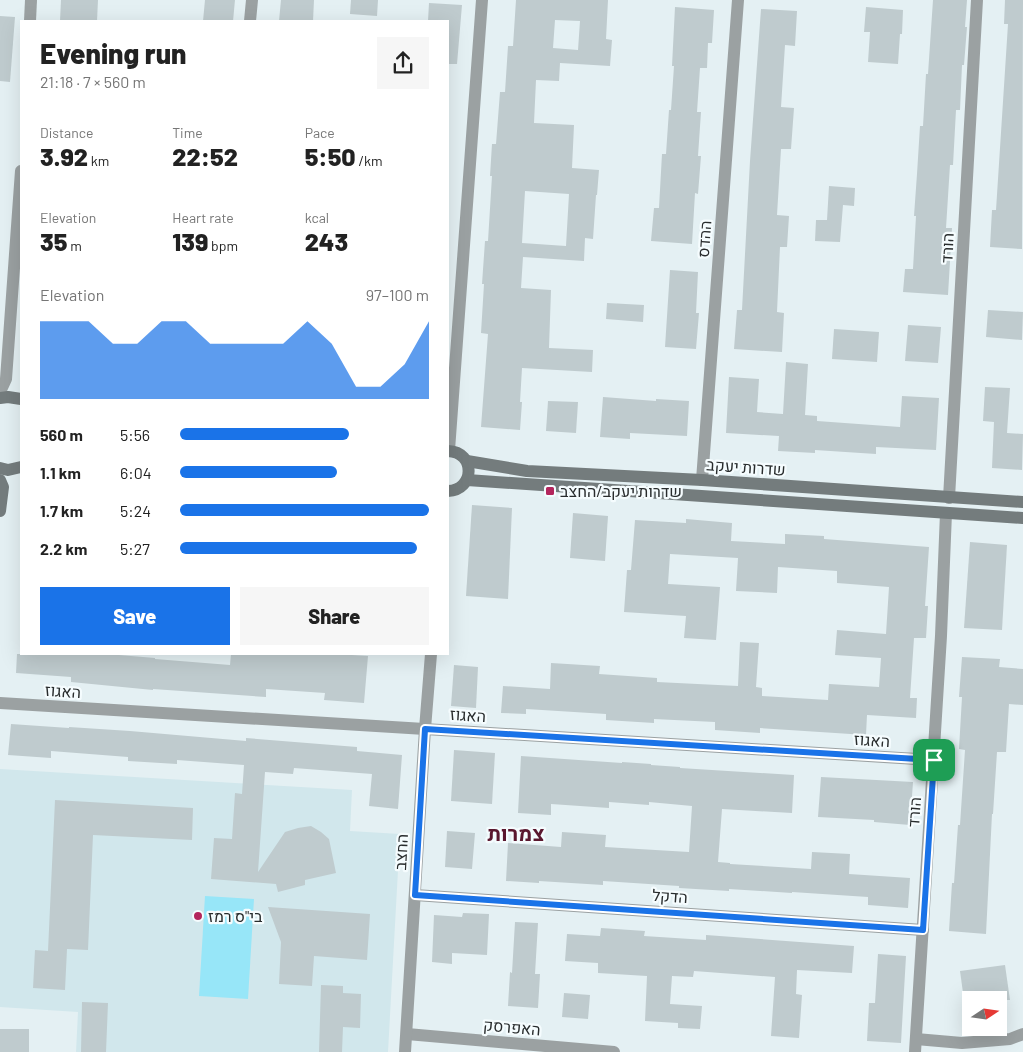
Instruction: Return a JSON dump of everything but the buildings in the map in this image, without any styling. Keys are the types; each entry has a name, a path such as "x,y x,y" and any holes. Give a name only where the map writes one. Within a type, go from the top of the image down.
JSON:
{"street":[{"path":"30,20 31,0"},
{"path":"250,20 252,0"},
{"path":"449,438 482,0"},
{"name":"ההדס","path":"702,480 738,0"},
{"name":"הורד","path":"949,498 977,0"},
{"path":"0,392 6,379 20,185"},
{"path":"6,379 20,399"},
{"path":"0,398 20,399"},
{"path":"449,451 459,453 467,461 469,467 469,474 463,485 458,489 449,490"},
{"name":"שדרות יעקב","path":"467,461 527,471 702,480 1023,502"},
{"path":"0,468 8,470 17,468"},
{"path":"0,511 1,483 17,468"},
{"name":"שדרות יעקב","path":"467,480 1023,518"},
{"name":"הורד","path":"916,1052 941,636 946,513"},
{"name":"החצב","path":"406,1052 431,655"},
{"name":"האגוז","path":"0,703 934,760"},
{"name":"הדקל","path":"415,895 923,930"},
{"name":"האפרסק","path":"407,1034 547,1049 614,1052"},
{"path":"916,1039 962,1043 1010,1039 1023,1034"}],"shaded area":[{"name":"בי\"ס רמז","path":"0,769 352,790 350,831 400,834 388,1052 76,1052 78,1012 0,1007"},
{"path":"205,896 254,899 248,999 199,996"}],"place":[{"name":"שדרות יעקב/החצב","path":"550,491"},
{"name":"בי\"ס רמז","path":"198,916"}],"district":[{"name":"צמרות","path":"516,834"}],"route":[{"path":"425,729 934,760 923,930 415,895 425,729"}]}
